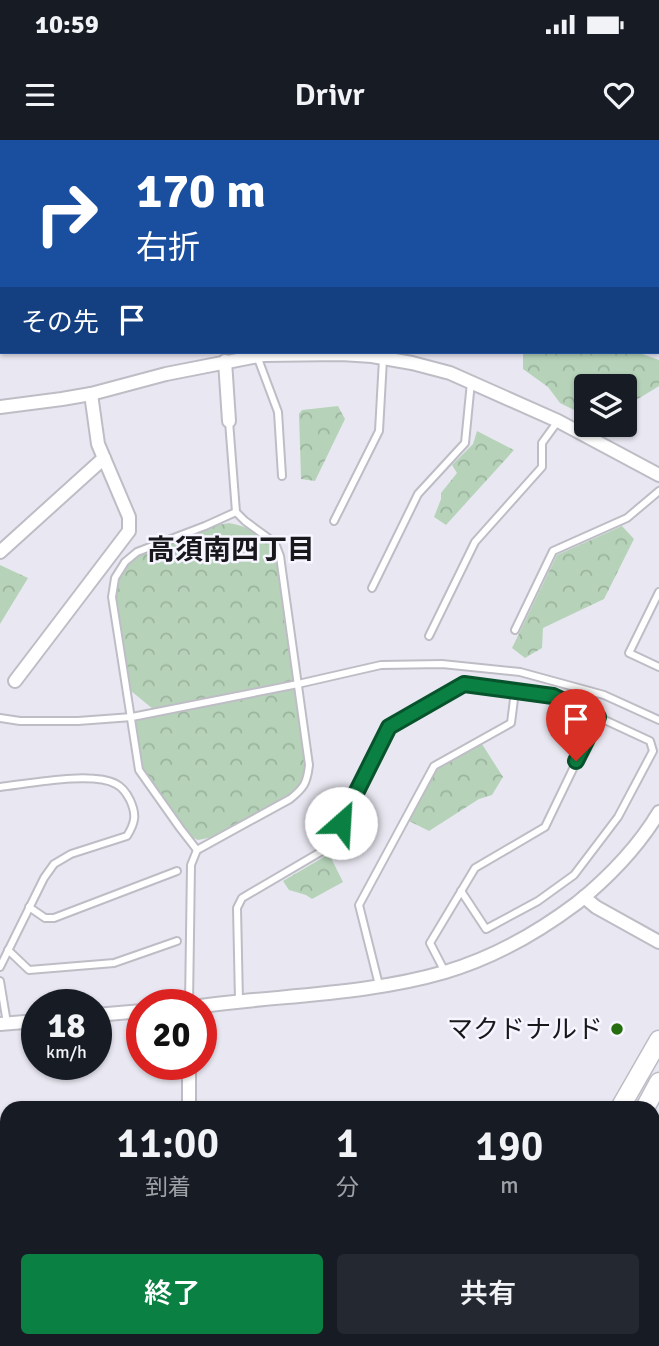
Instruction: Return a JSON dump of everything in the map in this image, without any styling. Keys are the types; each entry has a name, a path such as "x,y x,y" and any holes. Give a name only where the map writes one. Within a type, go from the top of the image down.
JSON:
{"main road":[{"path":"625,1101 659,1040"},
{"path":"649,1101 659,1082"}],"street":[{"path":"0,407 91,394 234,357 376,355 450,373 558,421 659,475"},
{"path":"229,421 234,357"},
{"path":"15,681 129,531 129,517 98,444 91,394"},
{"path":"0,552 104,458"},
{"path":"217,1004 412,980 482,959 553,921 584,897 629,854 659,812"},
{"path":"584,897 659,942"},
{"path":"3,1024 21,1022"},
{"path":"189,1080 189,1101"}],"lane":[{"path":"334,521 379,431 381,368 376,355"},
{"path":"257,356 278,412 282,476"},
{"path":"372,589 418,494 465,443 471,382"},
{"path":"189,989 191,864 197,850 290,799 307,781 309,765 280,556 275,543 236,512 229,421"},
{"path":"429,636 475,542 542,467 542,443 558,421"},
{"path":"514,630 553,551 627,518 659,491"},
{"path":"197,850 139,770 112,597 115,578 125,562 137,552 236,512"},
{"path":"659,592 629,653 659,667"},
{"path":"0,718 20,721 78,721 132,717 381,665 442,664 520,672 604,695 659,720"},
{"path":"239,1001 237,908 242,898 329,847 389,727 464,684 553,696 650,741 653,751 618,817 574,875 538,901 486,929 461,891"},
{"path":"379,985 359,905 434,766 510,723 515,691"},
{"path":"445,972 430,943 461,891 475,868 545,827 598,717"},
{"path":"0,787 75,778 104,780 117,784 128,796 135,811 135,823 127,836 81,850 54,864 44,878 0,967"},
{"path":"29,907 45,918 54,918 177,871"},
{"path":"8,950 29,970 114,963 177,941"},
{"path":"0,981 3,1024"}],"green space":[{"path":"523,354 642,354 659,360 659,386 637,400 637,374 574,374 574,410 560,403 548,387 523,369"},
{"path":"338,406 345,419 315,481 301,479 299,414 302,410"},
{"path":"477,431 514,450 446,525 434,517 441,493 457,473 452,465 473,444"},
{"path":"229,523 258,534 278,556 295,680 153,709 131,691 116,596 120,576 130,562 142,554"},
{"path":"622,526 634,539 604,599 543,628 542,648 525,658 512,648 557,555"},
{"path":"0,565 28,578 0,624"},
{"path":"295,687 306,765 304,780 289,796 213,837 198,840 191,837 142,769 135,719"},
{"path":"482,744 503,777 492,795 479,799 429,831 409,821 436,770"},
{"path":"329,854 343,882 312,899 289,890 283,881"}],"place":[{"name":"マクドナルド","path":"617,1029"}],"district":[{"name":"高須南四丁目","path":"231,549"}],"route":[{"path":"341,823 389,727 464,684 553,696 598,717 576,761"}]}
